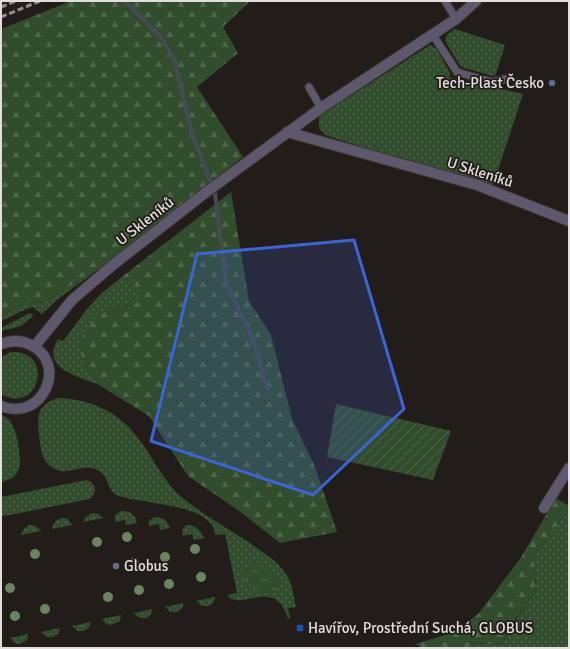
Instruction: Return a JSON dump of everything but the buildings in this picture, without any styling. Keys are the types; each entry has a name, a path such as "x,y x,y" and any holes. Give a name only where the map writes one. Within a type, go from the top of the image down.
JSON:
{"street":[{"name":"U Skleníků","path":"34,346 72,300 114,264 205,192 321,108 456,19 476,1"},
{"name":"U Skleníků","path":"287,132 477,185 569,221"},
{"path":"1,344 16,341 26,342 34,346 45,358 48,366 49,381 42,396 29,406 12,409 1,406"},
{"path":"544,508 569,468"}],"lane":[{"path":"445,1 456,19"},
{"path":"433,35 457,72 492,82 505,79"},
{"path":"309,87 321,108"}],"highlighted area":[{"path":"354,240 404,409 313,495 151,441 197,254"}],"green space":[{"path":"71,1 250,1 223,27 238,53 197,87 243,157 99,269 44,302 22,304 1,316 1,29"},
{"path":"455,29 505,45 496,74 493,76 461,67 445,41 447,35"},
{"path":"430,45 436,48 450,73 449,77 523,94 492,188 331,137 324,134 319,128 319,116"},
{"path":"231,192 249,301 271,335 292,419 315,467 337,532 280,543 242,513 188,476 149,416 99,385 84,365 78,343 96,315 138,301 138,288 123,276"},
{"path":"99,269 58,299 42,314 33,307 1,321 1,316 22,304 44,302"},
{"path":"123,276 138,288 138,301 96,315 84,365 99,385 64,370 54,358 54,349 58,339 62,341 64,340 86,310 102,293"},
{"path":"30,313 34,315 21,326 1,331 1,328"},
{"path":"11,352 25,354 34,361 38,370 37,380 33,390 25,396 14,398 1,394 1,357"},
{"path":"57,398 73,399 88,403 104,409 117,417 135,434 169,484 177,493 203,513 250,543 276,562 286,574 292,587 296,607 288,608 290,617 288,619 282,606 275,599 258,597 240,600 233,599 227,595 237,593 225,534 215,535 212,525 203,517 180,508 116,495 111,490 105,476 94,469 83,468 62,471 48,464 44,459 41,449 38,420 40,411 45,405"},
{"path":"336,404 451,431 433,480 327,457"},
{"path":"1,414 8,419 15,430 19,446 20,462 17,473 14,477 1,482"},
{"path":"86,480 90,481 95,488 94,494 89,499 1,516 1,497"},
{"path":"556,498 569,506 569,508 534,556 536,591 510,626 502,645 476,643 470,648 423,648 415,644 455,632 478,614 520,559"},
{"path":"569,508 569,648 470,648 476,643 502,645 510,627 536,591 534,556"},
{"path":"121,511 132,514 137,523 126,525 125,520 115,522 115,515"},
{"path":"92,513 98,514 103,518 83,522 85,518"},
{"path":"157,517 166,520 170,528 160,530 159,524 149,526 149,521"},
{"path":"64,518 68,519 72,525 52,529 53,524 56,521"},
{"path":"29,525 36,526 41,531 21,535 24,529"},
{"path":"186,525 192,525 197,528 204,538 194,540 192,534 183,536 182,530"},
{"path":"253,559 281,583 272,596 240,582"},
{"path":"215,597 213,603 208,606 202,606 196,601"},
{"path":"184,603 182,608 177,612 171,612 165,607"},
{"path":"152,609 150,615 145,618 136,616 134,613"},
{"path":"121,615 120,621 111,625 106,624 102,619"},
{"path":"91,622 89,627 84,631 78,631 72,626"},
{"path":"60,628 58,634 53,637 47,637 41,632"},
{"path":"28,634 27,640 20,644 16,644 10,638"}],"waterway":[{"path":"126,2 160,36 175,61 192,134 215,193 226,282 252,337 268,392"}],"railway":[{"path":"1,7 16,1"},
{"path":"1,17 40,1"}],"place":[{"name":"Tech-Plast Česko","path":"552,83"},
{"name":"Globus","path":"116,566"},
{"name":"Havířov, Prostřední Suchá, GLOBUS","path":"300,628"}]}
